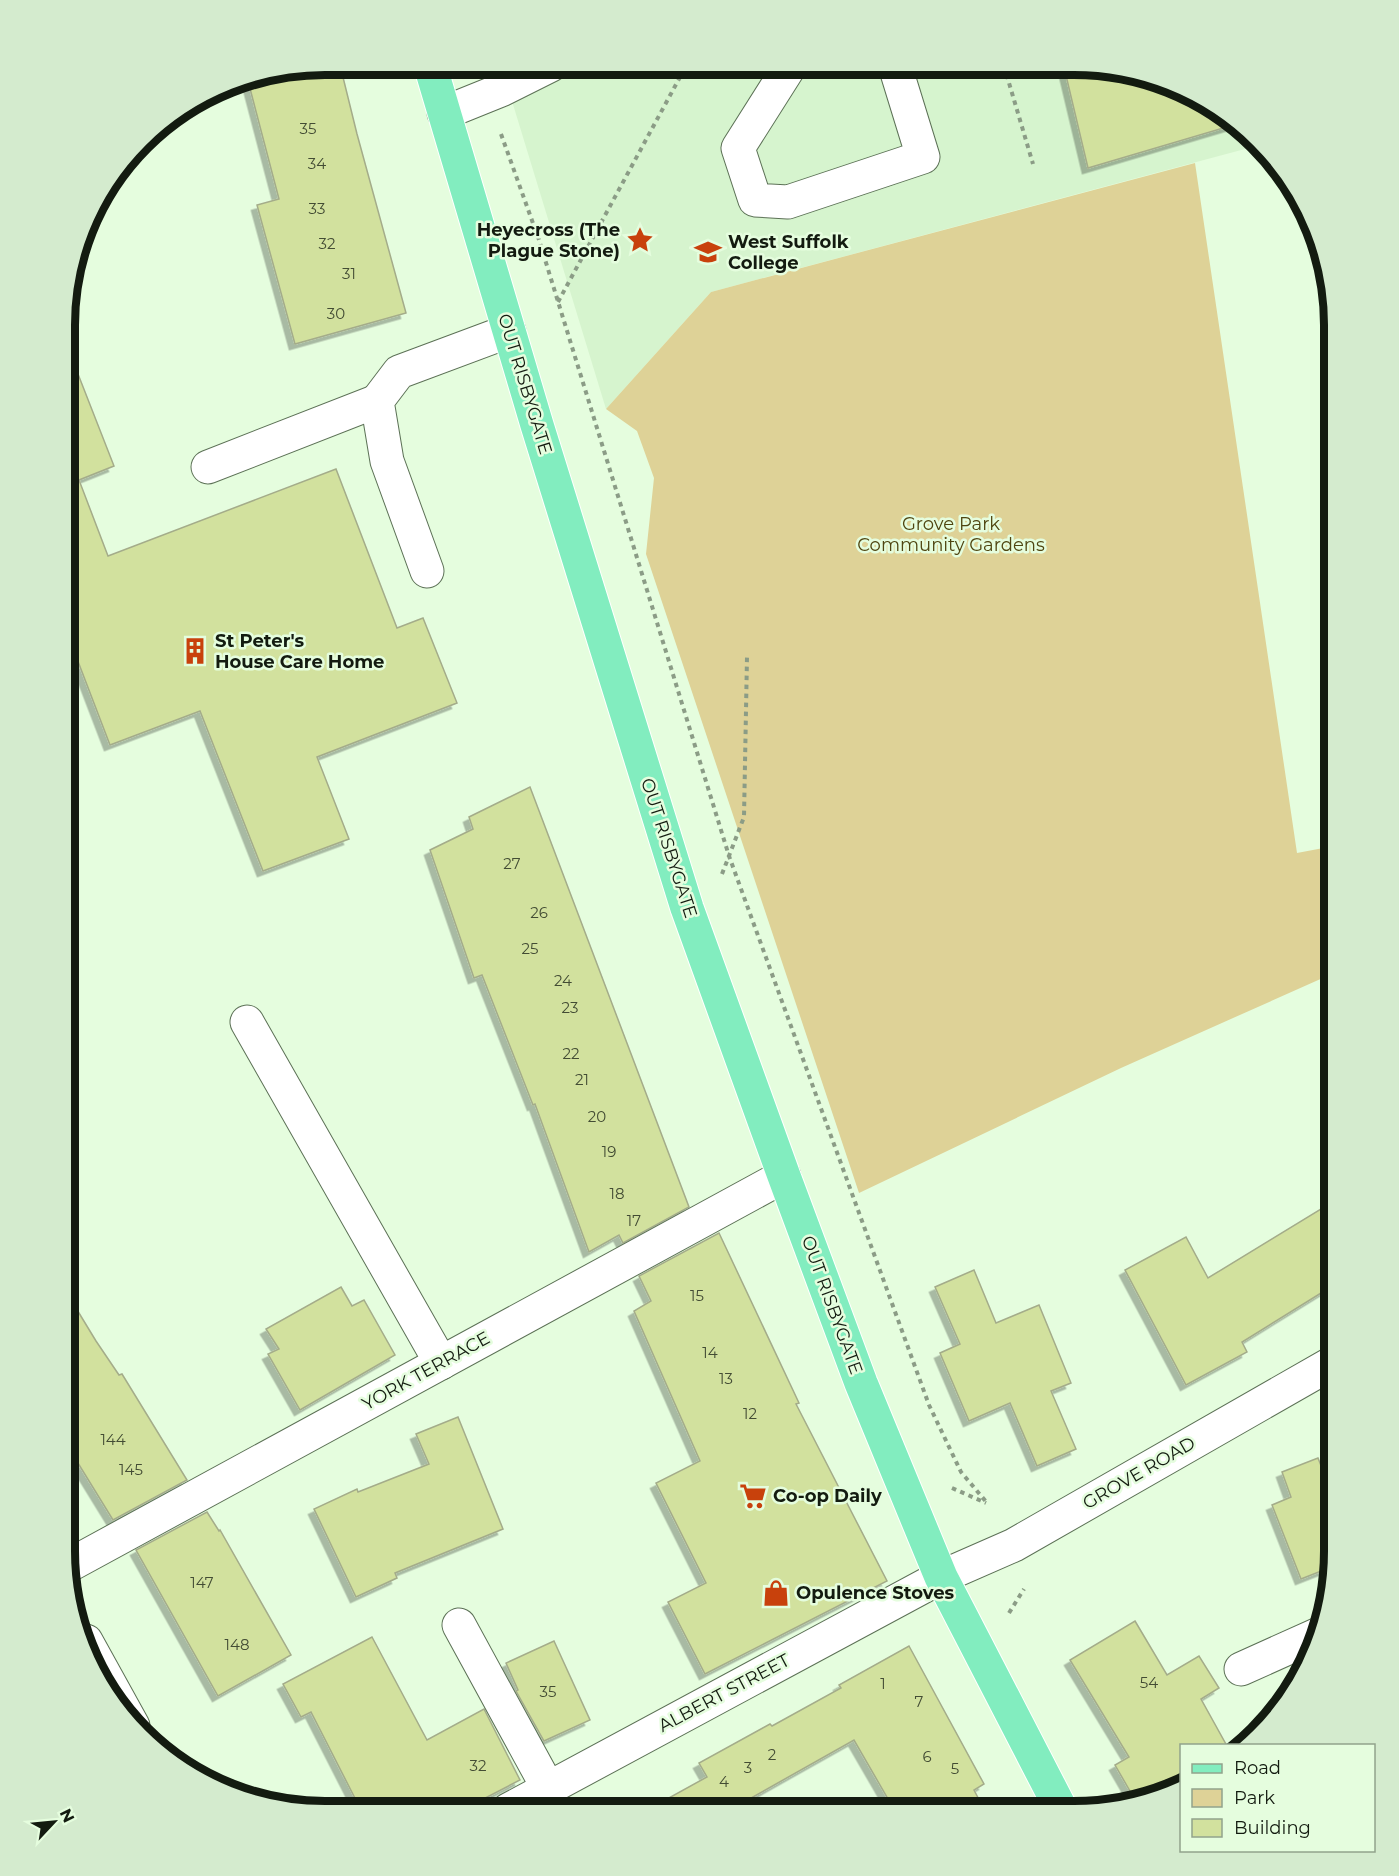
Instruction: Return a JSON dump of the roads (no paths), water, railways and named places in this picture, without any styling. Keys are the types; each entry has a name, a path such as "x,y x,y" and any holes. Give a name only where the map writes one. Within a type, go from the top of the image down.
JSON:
{"main road":[{"name":"OUT RISBYGATE","path":"433,75 509,331 687,908 873,1412 941,1577 1057,1801"}],"street":[{"path":"444,113 530,75"},
{"path":"784,75 738,148 755,200 788,202 923,157 898,75"},
{"path":"208,467 377,401 399,372 509,331"},
{"path":"377,401 387,461 427,571"},
{"path":"247,1022 441,1363"},
{"name":"YORK TERRACE","path":"76,1562 784,1176"},
{"name":"GROVE ROAD","path":"941,1577 1014,1545 1324,1369"},
{"name":"ALBERT STREET","path":"524,1801 941,1577"},
{"path":"459,1625 548,1788"},
{"path":"1241,1669 1308,1639"}],"place":[{"name":"Heyecross (The Plague Stone)","path":"640,240"},
{"name":"West Suffolk College","path":"708,252"},
{"name":"St Peter's House Care Home","path":"195,651"},
{"name":"Co-op Daily","path":"753,1496"},
{"name":"Opulence Stoves","path":"776,1593"}],"park label":[{"name":"Grove Park Community Gardens","path":"951,534"}]}
